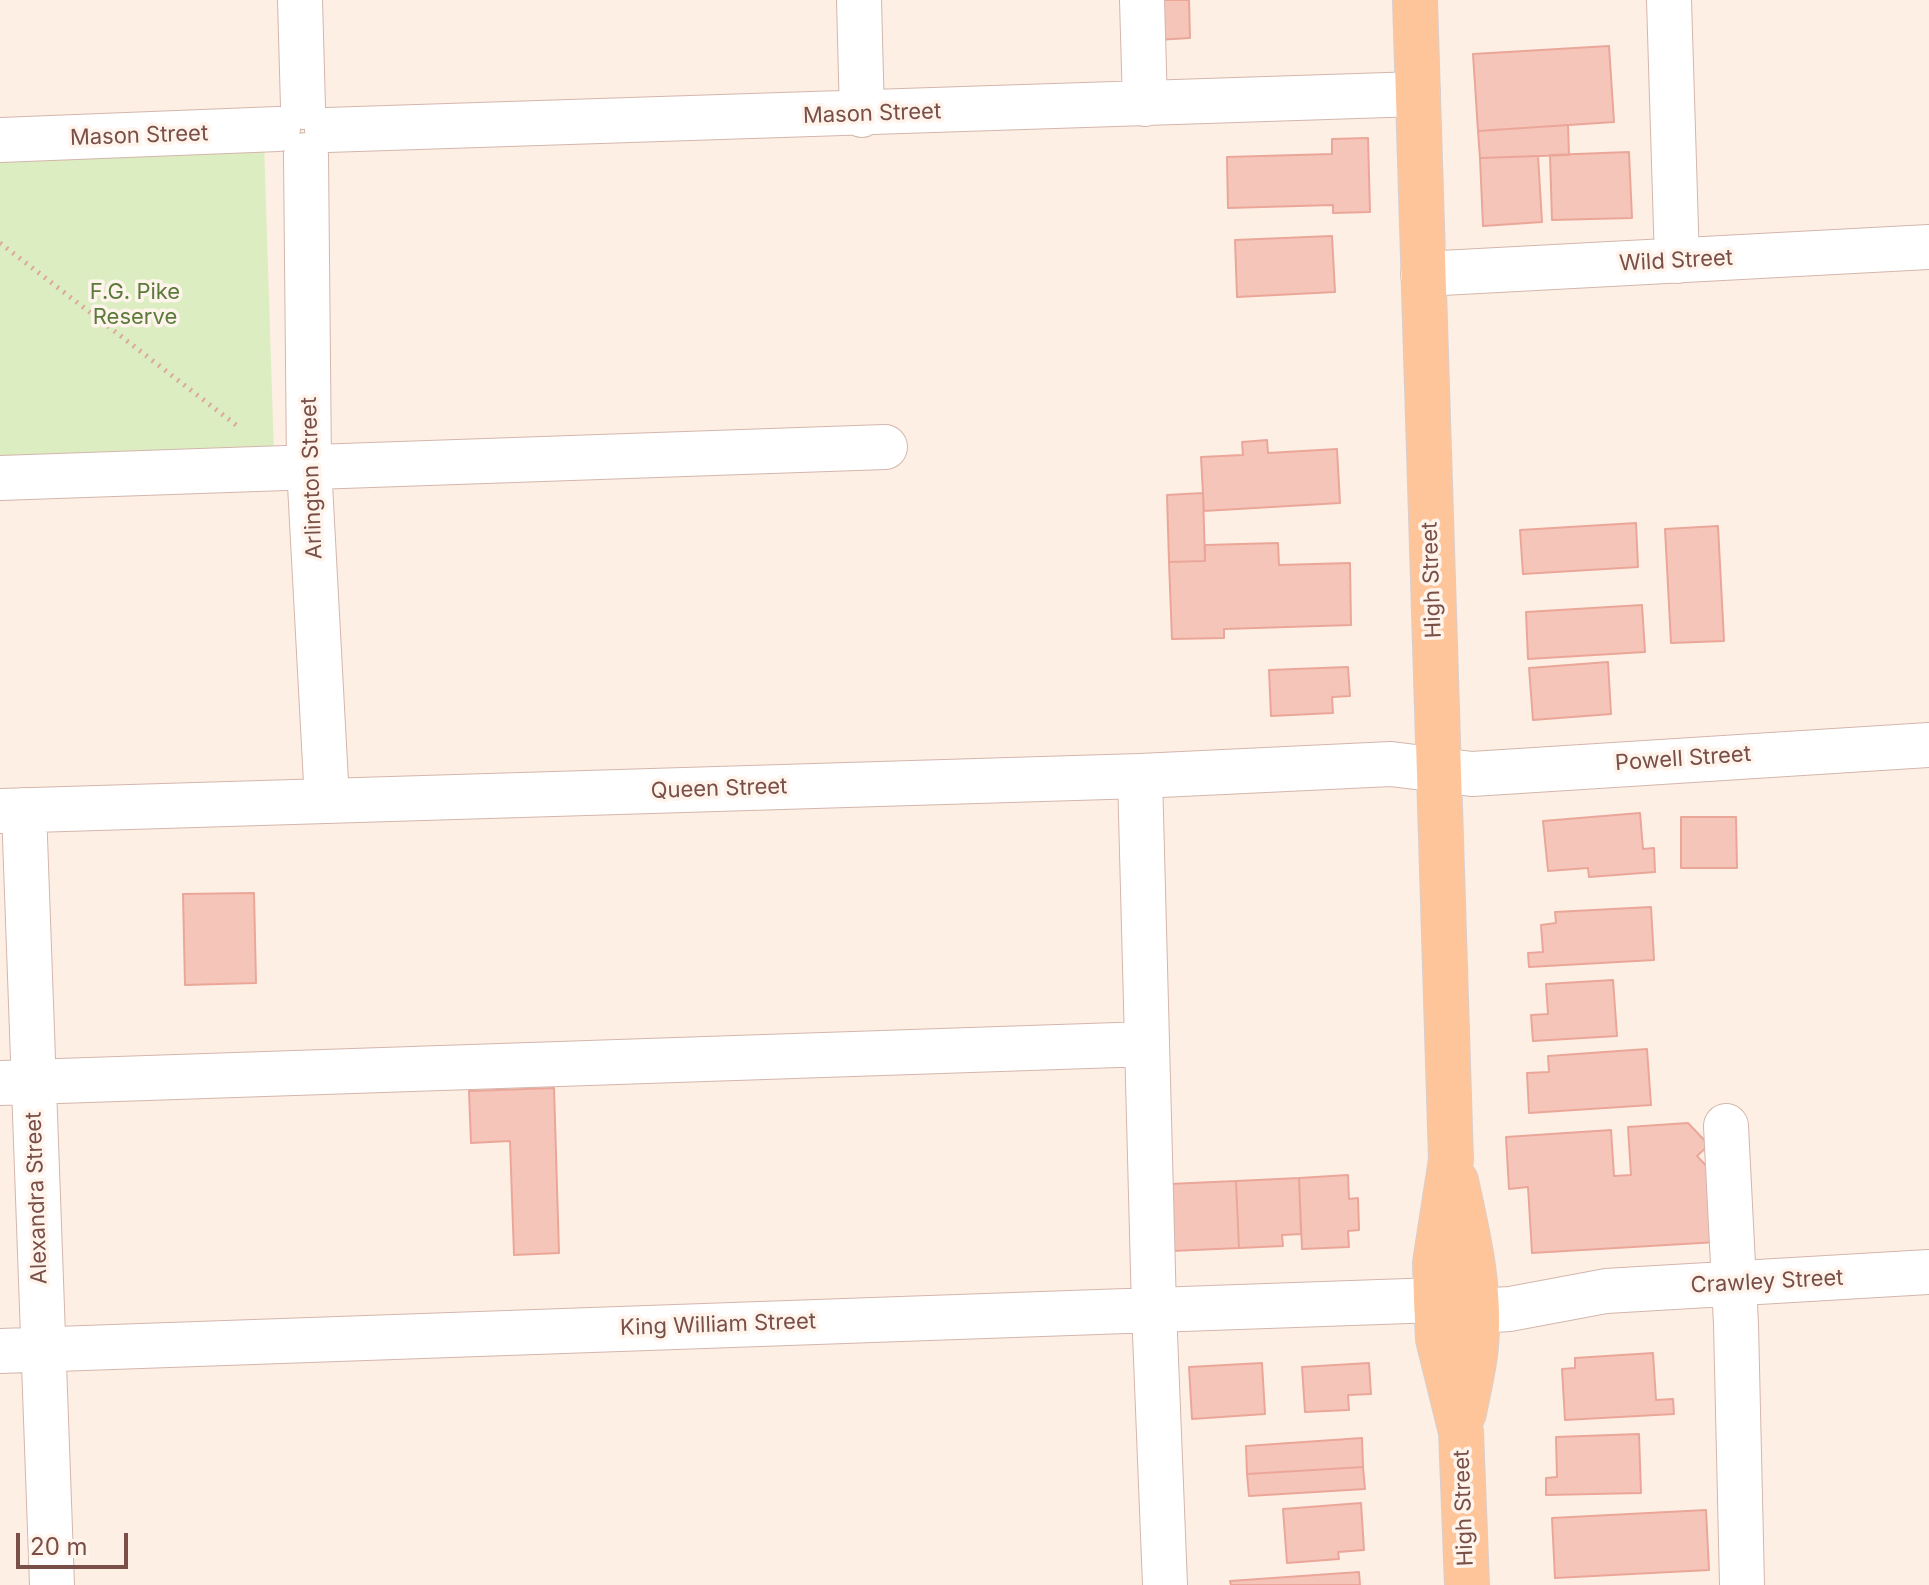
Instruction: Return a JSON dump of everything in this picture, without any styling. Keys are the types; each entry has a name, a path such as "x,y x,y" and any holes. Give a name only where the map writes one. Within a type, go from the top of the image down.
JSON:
{"main road":[{"name":"High Street","path":"1415,0 1451,1160 1435,1263 1462,1297 1438,1339 1461,1432 1467,1585"}],"street":[{"name":"Arlington Street","path":"300,0 309,466 327,801"},
{"path":"859,0 862,115"},
{"path":"1142,0 1145,104"},
{"path":"1669,0 1677,261"},
{"name":"Mason Street","path":"0,140 862,115 1418,94"},
{"name":"Wild Street","path":"1423,274 1929,247"},
{"path":"0,478 885,447"},
{"name":"Powell Street","path":"1438,769 1472,774 1929,745"},
{"name":"Queen Street","path":"12,811 1140,776 1391,764 1438,769"},
{"path":"1140,776 1154,1309 1165,1585"},
{"name":"Alexandra Street","path":"12,811 21,1350 52,1585"},
{"path":"17,1082 1147,1044"},
{"path":"1726,1126 1735,1284 1742,1585"},
{"name":"Crawley Street","path":"1462,1297 1929,1272"},
{"name":"King William Street","path":"21,1350 1462,1297"}],"path":[{"path":"0,243 250,436"}],"green space":[{"name":"F.G. Pike Reserve","path":"264,143 274,455 0,462 0,152"}],"building":[{"path":"1155,0 1189,0 1190,38 1156,40"},
{"path":"1609,46 1614,122 1478,131 1473,54"},
{"path":"1568,125 1569,155 1480,158 1478,131"},
{"path":"1368,138 1370,212 1333,213 1333,205 1228,208 1227,157 1332,154 1332,139"},
{"path":"1629,152 1632,218 1552,220 1550,155"},
{"path":"1538,156 1542,222 1483,226 1480,158"},
{"path":"1332,236 1335,292 1237,297 1235,240"},
{"path":"1267,440 1268,453 1337,449 1340,503 1204,511 1201,457 1243,455 1242,442"},
{"path":"1203,493 1205,561 1169,562 1167,495"},
{"path":"1636,523 1638,567 1523,574 1520,530"},
{"path":"1718,526 1724,641 1671,643 1665,529"},
{"path":"1278,543 1279,565 1350,563 1351,625 1224,629 1224,638 1172,639 1169,562 1205,561 1205,545"},
{"path":"1642,605 1645,652 1528,659 1526,612"},
{"path":"1608,662 1611,714 1533,720 1529,668"},
{"path":"1348,667 1350,696 1332,697 1333,713 1271,716 1269,670"},
{"path":"1640,813 1643,849 1654,848 1655,872 1589,877 1588,868 1548,871 1543,821"},
{"path":"1681,817 1736,817 1737,868 1681,868"},
{"path":"254,893 256,983 185,985 183,894"},
{"path":"1651,907 1654,960 1529,967 1528,953 1543,952 1541,925 1556,923 1555,912"},
{"path":"1613,980 1617,1036 1533,1041 1531,1015 1548,1014 1546,984"},
{"path":"1647,1049 1651,1105 1529,1113 1527,1073 1549,1072 1548,1056"},
{"path":"554,1088 559,1253 514,1255 510,1141 471,1143 469,1091"},
{"path":"1688,1123 1709,1145 1697,1156 1713,1173 1717,1242 1532,1253 1528,1187 1509,1189 1506,1137 1611,1130 1614,1176 1631,1175 1628,1127"},
{"path":"1348,1175 1349,1199 1358,1198 1359,1230 1348,1231 1349,1247 1302,1249 1299,1178"},
{"path":"1299,1178 1301,1234 1282,1235 1283,1246 1239,1248 1236,1181"},
{"path":"1236,1181 1239,1248 1172,1251 1169,1184"},
{"path":"1653,1353 1656,1400 1673,1399 1674,1414 1565,1420 1562,1369 1575,1368 1575,1358"},
{"path":"1262,1363 1265,1414 1192,1419 1189,1367"},
{"path":"1369,1363 1371,1394 1348,1395 1349,1410 1305,1412 1302,1367"},
{"path":"1639,1434 1641,1493 1546,1495 1546,1478 1557,1477 1556,1437"},
{"path":"1362,1438 1363,1467 1247,1474 1246,1446"},
{"path":"1363,1467 1365,1489 1249,1496 1247,1474"},
{"path":"1361,1503 1364,1550 1338,1552 1339,1559 1287,1563 1283,1509"},
{"path":"1706,1510 1709,1570 1555,1578 1552,1518"},
{"path":"1359,1572 1360,1585 1231,1585 1230,1581"}]}
